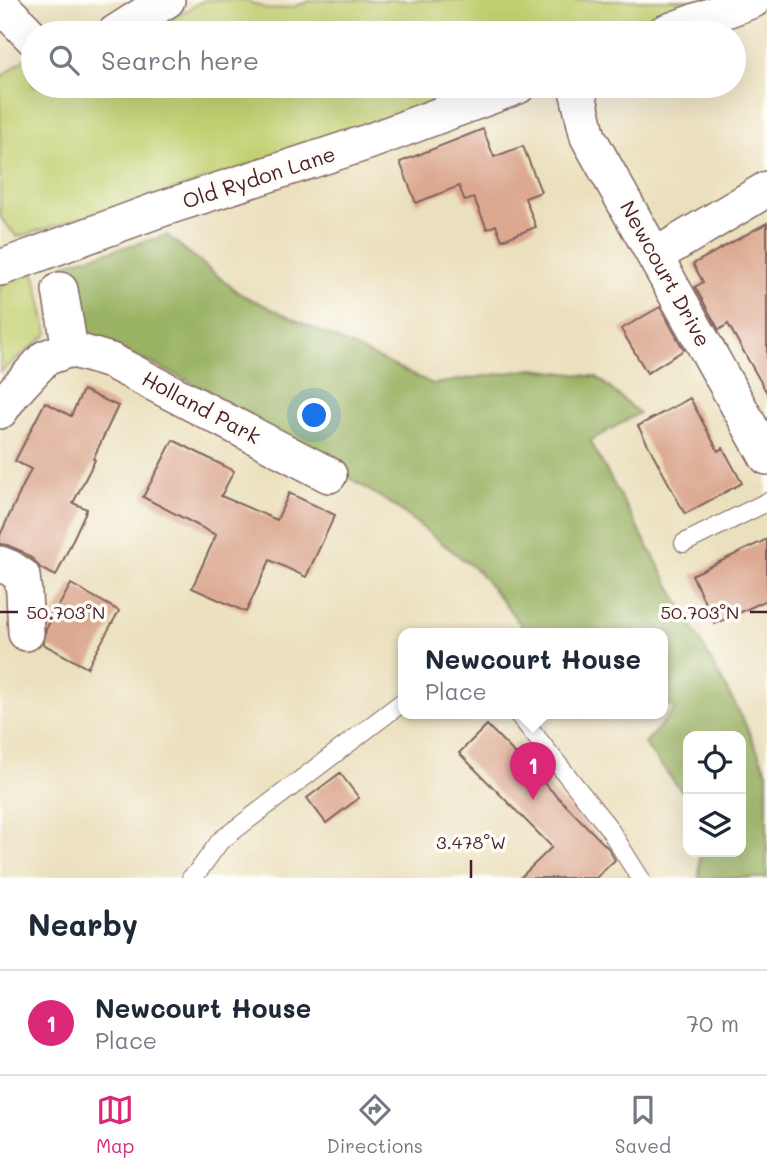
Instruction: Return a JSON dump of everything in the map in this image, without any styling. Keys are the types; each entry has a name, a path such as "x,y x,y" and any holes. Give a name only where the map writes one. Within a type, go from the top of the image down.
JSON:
{"street":[{"path":"134,21 167,0"},
{"path":"696,21 752,0"},
{"path":"0,4 21,26"},
{"name":"Old Rydon Lane","path":"0,268 155,211 368,142 486,98"},
{"name":"Newcourt Drive","path":"579,98 588,136 767,457"},
{"path":"655,256 767,189"},
{"path":"0,411 45,358 69,349 60,290"},
{"name":"Holland Park","path":"69,349 111,361 329,475"},
{"path":"0,564 22,576 26,633"}],"lane":[{"path":"684,543 767,502"},
{"path":"196,876 220,841 398,706"},
{"path":"522,719 608,827 640,878"}],"green space":[{"path":"204,0 244,0 269,10 293,7 313,0 709,0 653,21 170,21"},
{"path":"21,62 21,98 444,98 206,180 17,237 0,217 0,78"},
{"path":"167,235 240,294 433,384 533,369 597,377 639,413 590,441 742,717 767,772 767,878 699,878 700,857 746,857 746,731 683,731 683,793 644,744 675,709 668,704 668,628 523,628 479,572 396,507 207,390 87,333 64,264"},
{"path":"34,272 48,334 0,372 0,285"}],"building":[{"path":"483,129 494,157 523,146 541,192 525,198 536,227 502,240 496,225 487,229 474,198 465,201 459,186 416,203 400,162"},
{"path":"767,223 767,393 728,324 719,330 695,287 703,282 693,264"},
{"path":"660,307 684,350 647,373 621,329"},
{"path":"83,390 118,406 73,503 87,509 56,576 40,568 21,551 0,544 0,535 31,469 15,461 45,402 71,416"},
{"path":"690,398 718,451 723,448 742,483 685,514 638,426"},
{"path":"173,440 234,471 221,496 277,520 289,493 335,515 306,577 270,560 246,612 192,588 216,535 143,497"},
{"path":"767,539 767,600 715,624 692,575"},
{"path":"71,584 119,611 87,668 43,644 46,629"},
{"path":"487,725 608,848 615,860 596,878 520,878 552,847 459,753"},
{"path":"340,773 359,798 326,823 307,798"}],"place":[{"name":"Newcourt House","path":"533,800"}]}
